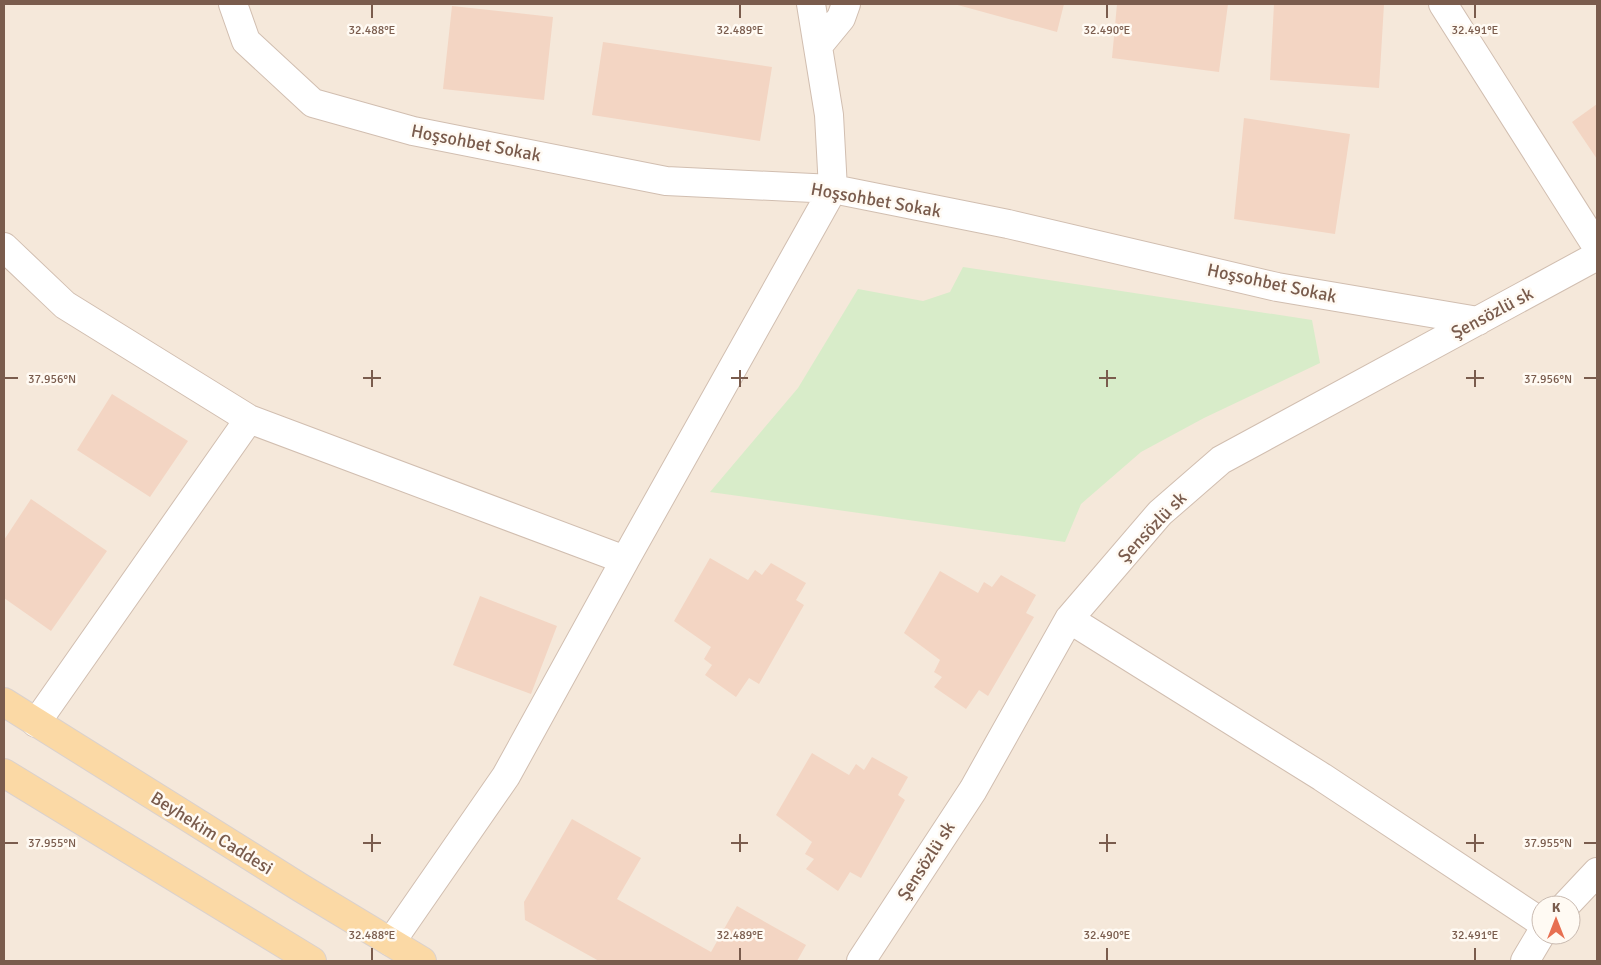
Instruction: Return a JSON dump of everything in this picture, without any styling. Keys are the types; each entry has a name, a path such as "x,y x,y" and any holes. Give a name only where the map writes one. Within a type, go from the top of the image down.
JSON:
{"main road":[{"name":"Beyhekim Caddesi","path":"4,702 422,961"},
{"path":"4,773 312,961"}],"street":[{"name":"Hoşsohbet Sokak","path":"233,4 246,41 313,103 413,131 666,181 833,189 1008,224 1277,286 1478,321"},
{"path":"391,942 506,776 833,189 829,115 811,4"},
{"path":"818,46 841,18 846,4"},
{"path":"1443,4 1597,247"},
{"path":"4,247 65,305 249,419 625,560"},
{"name":"Şensözlü sk","path":"861,961 973,790 1069,619 1160,513 1220,460 1597,256"},
{"path":"36,723 249,419"},
{"path":"1069,619 1322,777 1531,915"},
{"path":"1575,895 1597,872"},
{"path":"1525,961 1534,945"}],"shaded area":[{"path":"4,4 1597,4 1597,961 4,961"}],"green space":[{"path":"963,267 1312,320 1320,363 1204,418 1141,452 1081,504 1065,542 710,492 798,388 858,289 923,301 950,292"}],"building":[{"path":"954,4 1064,4 1057,32"},
{"path":"1117,4 1228,4 1219,72 1112,58"},
{"path":"1274,4 1384,4 1379,88 1270,80"},
{"path":"452,6 553,17 544,100 443,89"},
{"path":"603,42 772,67 760,141 592,115"},
{"path":"1597,104 1597,159 1572,122"},
{"path":"1244,118 1350,134 1335,234 1234,219"},
{"path":"112,394 188,441 150,497 77,450"},
{"path":"31,499 107,551 51,631 4,598 4,540"},
{"path":"710,558 748,580 755,570 762,575 771,563 806,583 796,600 804,605 759,684 749,678 736,697 705,675 712,665 704,659 711,647 674,621"},
{"path":"940,571 978,593 984,582 992,587 1001,575 1036,595 1026,613 1034,617 988,696 979,690 966,709 934,687 942,677 934,672 940,660 904,633"},
{"path":"480,596 557,626 531,694 453,665"},
{"path":"812,753 849,775 856,764 864,770 872,757 908,777 898,795 905,800 861,878 850,872 838,891 806,869 814,859 805,854 812,842 776,815"},
{"path":"572,819 641,858 617,899 711,952 737,906 806,945 797,961 599,961 525,920 524,902"}]}
